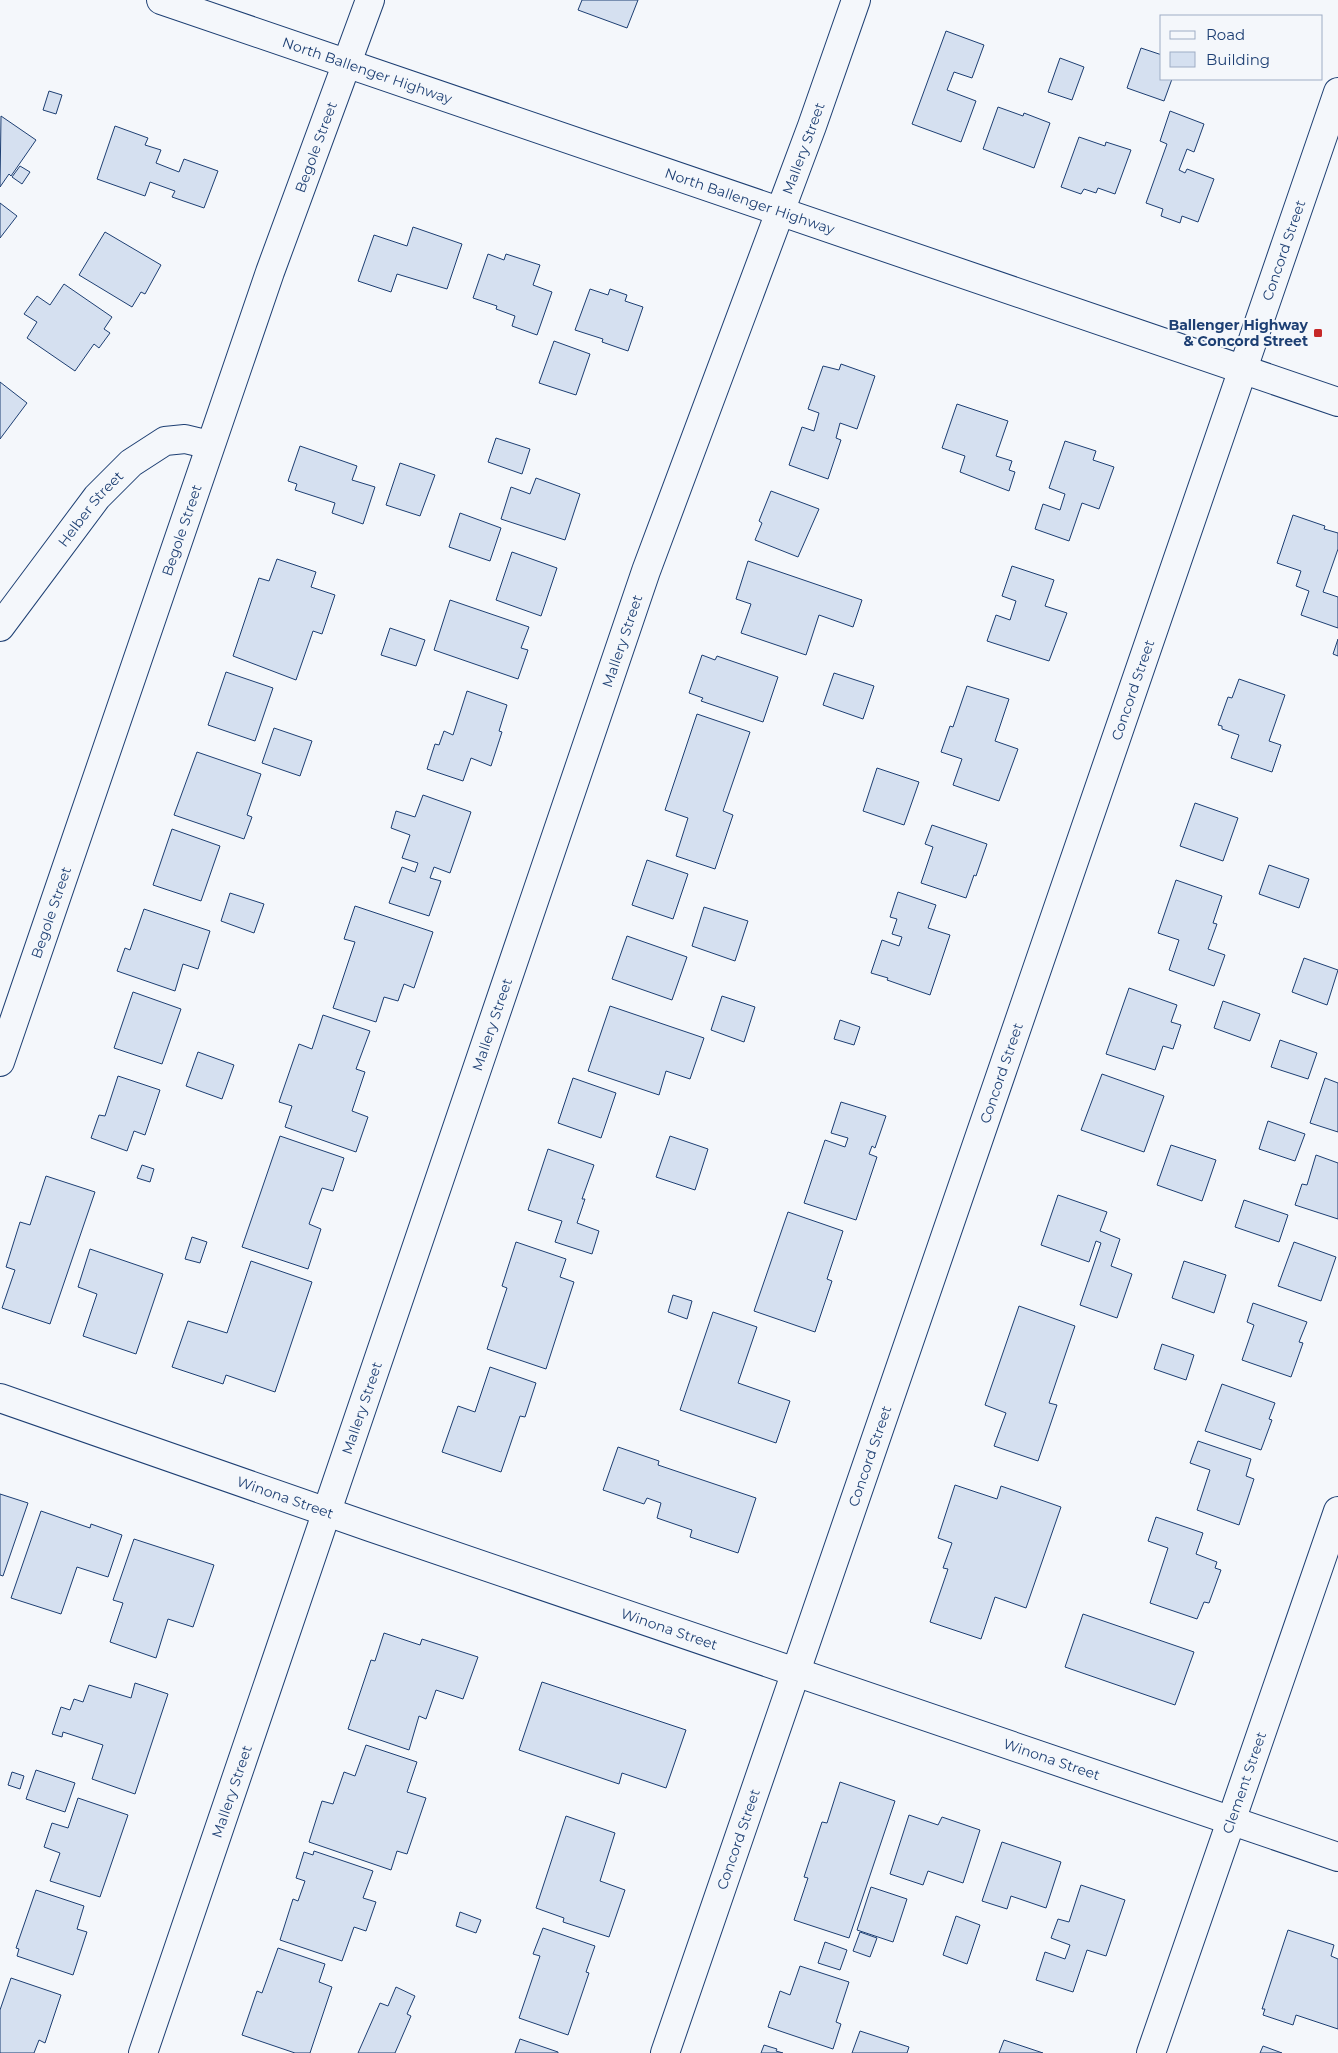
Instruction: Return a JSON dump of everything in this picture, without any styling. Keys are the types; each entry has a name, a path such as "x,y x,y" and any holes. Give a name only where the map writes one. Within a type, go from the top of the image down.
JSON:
{"street":[{"name":"North Ballenger Highway","path":"161,0 1338,402"},
{"name":"Begole Street","path":"0,1062 270,272 370,0"},
{"name":"Mallery Street","path":"143,2053 646,571 856,0"},
{"name":"Concord Street","path":"665,2053 1338,92"},
{"name":"Helber Street","path":"0,627 97,497 131,463 165,441 185,439 210,445"},
{"name":"Winona Street","path":"0,1398 327,1512 1338,1857"},
{"name":"Clement Street","path":"1151,2053 1338,1511"}],"building":[{"path":"582,0 638,0 627,28 578,10"},
{"path":"946,31 984,45 972,78 954,72 947,90 976,101 961,142 912,124"},
{"path":"1141,48 1160,54 1160,80 1172,80 1164,101 1127,88"},
{"path":"1060,58 1084,67 1072,100 1048,92"},
{"path":"49,91 62,95 56,114 43,110"},
{"path":"998,107 1023,116 1024,113 1050,123 1034,168 983,149"},
{"path":"1170,111 1204,124 1194,152 1187,149 1179,170 1185,173 1187,169 1214,179 1198,222 1182,216 1180,223 1161,216 1163,209 1146,203 1167,144 1160,141"},
{"path":"1,116 36,140 11,176 9,174 0,187"},
{"path":"115,126 148,138 145,145 161,150 156,163 179,172 184,159 218,171 204,208 172,197 175,191 150,182 145,196 97,179"},
{"path":"1079,137 1105,146 1106,142 1131,150 1115,194 1098,188 1096,193 1084,189 1081,194 1061,187"},
{"path":"20,166 30,172 22,184 12,177"},
{"path":"0,203 17,216 0,238"},
{"path":"413,227 462,244 447,289 397,274 391,292 358,281 374,235 407,246"},
{"path":"105,232 161,265 145,294 141,292 132,307 79,275"},
{"path":"488,254 504,260 506,254 540,265 533,285 552,292 537,335 512,326 515,316 496,309 497,306 473,298"},
{"path":"64,284 112,317 104,329 110,333 99,348 94,344 75,371 27,338 37,322 24,314 37,296 50,305"},
{"path":"590,289 608,295 610,289 627,295 625,301 643,307 628,351 602,342 603,339 575,330"},
{"path":"554,341 590,354 576,395 539,383"},
{"path":"841,364 875,376 857,429 840,423 836,438 841,440 828,479 789,465 802,427 814,431 819,413 808,409 823,366 839,370"},
{"path":"0,382 27,403 0,439"},
{"path":"957,404 1008,421 996,456 1012,461 1009,470 1015,472 1009,491 960,472 965,456 942,448"},
{"path":"496,438 530,449 522,474 488,462"},
{"path":"1065,441 1096,451 1093,460 1114,467 1099,509 1082,503 1069,541 1035,529 1043,504 1060,510 1065,494 1049,488"},
{"path":"300,446 357,466 352,480 375,487 363,524 332,513 335,503 295,490 297,484 288,481"},
{"path":"400,463 435,475 420,516 386,505"},
{"path":"536,478 580,494 565,540 501,519 511,487 530,494"},
{"path":"771,491 819,509 798,557 755,540 762,523 759,521"},
{"path":"460,513 501,528 490,561 449,547"},
{"path":"1293,515 1325,526 1324,529 1338,533 1338,549 1323,592 1338,597 1338,628 1301,615 1309,591 1296,586 1301,571 1277,563"},
{"path":"512,552 557,568 541,616 496,600"},
{"path":"277,559 316,572 311,587 335,595 322,634 313,631 296,680 233,656 259,578 269,581"},
{"path":"748,561 862,600 853,627 819,615 806,655 741,633 751,604 736,599"},
{"path":"1012,566 1054,580 1045,606 1067,613 1049,661 987,641 996,615 1010,620 1016,601 1002,596"},
{"path":"450,600 529,627 521,648 528,650 518,679 434,650"},
{"path":"390,628 425,640 416,666 381,655"},
{"path":"1338,639 1338,656 1333,654"},
{"path":"702,655 715,660 717,656 778,677 763,722 701,701 703,698 689,693"},
{"path":"226,672 273,688 255,741 208,725"},
{"path":"834,673 874,686 863,719 823,705"},
{"path":"1239,679 1285,695 1269,741 1281,745 1272,772 1231,758 1239,735 1222,729 1222,726 1218,725 1228,697 1232,698"},
{"path":"967,686 1009,699 995,741 1018,749 999,801 953,785 962,759 941,752 950,726 953,727"},
{"path":"467,691 507,705 499,731 502,732 491,766 471,758 463,781 427,769 435,744 439,745 444,731 453,735"},
{"path":"697,714 750,732 723,811 733,815 715,869 676,856 688,818 665,810"},
{"path":"274,728 312,741 300,776 262,763"},
{"path":"197,752 261,774 247,815 252,817 244,839 174,815"},
{"path":"877,768 919,782 904,825 863,811"},
{"path":"423,795 471,812 450,873 434,867 430,878 441,881 429,916 389,903 402,867 415,872 418,863 402,858 410,835 391,828 396,811 415,817"},
{"path":"1195,803 1238,818 1223,861 1180,846"},
{"path":"932,825 987,844 966,898 921,883 933,847 925,844"},
{"path":"172,829 220,846 201,901 153,885"},
{"path":"647,860 688,874 673,919 632,905"},
{"path":"1269,865 1309,879 1299,908 1259,894"},
{"path":"1176,880 1222,896 1213,923 1217,924 1208,949 1225,955 1214,986 1169,970 1179,940 1158,933"},
{"path":"898,892 936,905 928,928 950,935 930,995 871,973 882,940 899,946 902,937 892,934 897,919 890,917"},
{"path":"230,893 264,904 254,933 221,921"},
{"path":"355,906 433,932 414,988 404,984 398,1001 384,997 376,1022 333,1008 355,942 344,939"},
{"path":"704,907 748,921 735,961 692,946"},
{"path":"144,909 210,931 198,969 183,964 175,991 117,971 125,948 130,950"},
{"path":"627,936 687,957 672,1000 612,979"},
{"path":"1304,958 1338,970 1327,1005 1292,992"},
{"path":"1129,988 1177,1005 1171,1022 1181,1025 1173,1049 1163,1046 1155,1070 1106,1054"},
{"path":"133,992 181,1009 162,1064 114,1048"},
{"path":"722,996 755,1007 744,1042 711,1030"},
{"path":"1223,1001 1260,1014 1250,1041 1214,1028"},
{"path":"610,1006 704,1038 690,1079 666,1071 659,1095 588,1071"},
{"path":"323,1015 370,1031 356,1069 365,1072 352,1111 368,1117 356,1152 285,1127 292,1106 279,1102 299,1044 312,1049"},
{"path":"840,1020 860,1027 854,1045 834,1039"},
{"path":"1280,1040 1317,1053 1308,1079 1271,1067"},
{"path":"198,1052 234,1065 222,1099 186,1086"},
{"path":"1102,1074 1164,1096 1144,1152 1081,1130"},
{"path":"118,1076 160,1090 145,1135 134,1131 127,1151 91,1138 99,1115 105,1116"},
{"path":"573,1078 616,1093 601,1138 558,1123"},
{"path":"1325,1078 1338,1083 1338,1132 1310,1123"},
{"path":"841,1102 886,1116 875,1148 872,1146 869,1154 877,1157 856,1220 804,1203 825,1140 845,1147 848,1138 831,1133"},
{"path":"1268,1121 1305,1134 1295,1161 1259,1149"},
{"path":"280,1136 344,1158 333,1191 322,1188 309,1224 321,1229 308,1269 242,1247"},
{"path":"670,1136 708,1149 695,1190 656,1177"},
{"path":"1171,1145 1216,1160 1202,1201 1157,1185"},
{"path":"548,1149 594,1165 582,1199 585,1199 577,1223 599,1231 592,1254 555,1242 562,1221 528,1210"},
{"path":"1316,1155 1338,1163 1338,1219 1295,1205 1302,1184 1307,1185"},
{"path":"142,1165 154,1169 150,1182 137,1178"},
{"path":"46,1176 95,1192 50,1324 2,1308 15,1270 6,1267 20,1222 30,1225"},
{"path":"1058,1195 1107,1212 1100,1231 1120,1239 1111,1266 1132,1274 1117,1318 1080,1305 1101,1243 1096,1241 1089,1262 1041,1245"},
{"path":"1244,1200 1288,1215 1279,1242 1235,1227"},
{"path":"788,1212 843,1231 827,1279 832,1281 815,1332 754,1311"},
{"path":"192,1237 207,1242 200,1263 185,1259"},
{"path":"516,1242 566,1259 560,1277 574,1282 546,1369 487,1349 507,1288 502,1286"},
{"path":"1294,1242 1336,1257 1321,1301 1278,1286"},
{"path":"90,1249 163,1274 136,1354 83,1336 97,1294 78,1287"},
{"path":"251,1261 312,1282 275,1392 226,1375 223,1384 172,1367 188,1321 227,1333"},
{"path":"1184,1261 1226,1275 1214,1313 1172,1298"},
{"path":"673,1295 692,1301 687,1319 668,1312"},
{"path":"1253,1303 1307,1322 1299,1342 1303,1343 1291,1377 1242,1360 1254,1325 1247,1322"},
{"path":"1019,1306 1075,1326 1049,1403 1057,1405 1038,1461 994,1446 1006,1413 985,1405"},
{"path":"713,1312 757,1327 738,1383 790,1401 776,1443 680,1410"},
{"path":"1162,1344 1194,1355 1186,1380 1154,1369"},
{"path":"490,1367 536,1383 525,1417 520,1416 501,1472 442,1452 458,1406 475,1412"},
{"path":"1222,1384 1275,1403 1269,1419 1272,1420 1261,1450 1205,1431"},
{"path":"1198,1441 1251,1459 1246,1476 1254,1479 1239,1525 1197,1510 1210,1470 1190,1463"},
{"path":"618,1447 659,1461 658,1465 756,1498 738,1553 690,1537 692,1530 657,1518 661,1503 647,1498 644,1504 603,1490"},
{"path":"955,1485 997,1499 1001,1486 1061,1507 1026,1608 995,1597 981,1639 930,1622 948,1569 943,1568 952,1543 938,1538"},
{"path":"0,1494 28,1503 3,1576 0,1575"},
{"path":"41,1511 90,1528 91,1524 122,1535 108,1577 77,1567 61,1614 11,1598"},
{"path":"1156,1517 1203,1533 1196,1554 1217,1562 1215,1568 1221,1570 1209,1603 1204,1602 1197,1619 1150,1603 1168,1548 1148,1541"},
{"path":"134,1539 214,1565 193,1627 168,1619 156,1658 110,1642 123,1603 113,1600"},
{"path":"1083,1614 1194,1652 1175,1705 1065,1667"},
{"path":"384,1633 420,1645 422,1639 478,1657 463,1699 436,1690 426,1719 419,1716 409,1750 348,1729 371,1660 375,1661"},
{"path":"542,1682 686,1730 666,1788 622,1773 619,1784 519,1750"},
{"path":"135,1683 168,1694 135,1794 92,1779 103,1745 63,1732 62,1737 52,1734 61,1707 70,1710 74,1699 83,1702 89,1685 131,1698"},
{"path":"366,1745 417,1762 407,1792 426,1798 407,1854 397,1851 391,1870 309,1842 322,1801 333,1804 344,1772 355,1776"},
{"path":"36,1770 75,1783 65,1812 26,1799"},
{"path":"12,1772 24,1776 20,1789 8,1785"},
{"path":"840,1782 895,1801 849,1938 794,1920 808,1878 804,1877 822,1822 827,1823"},
{"path":"78,1798 128,1815 100,1897 50,1881 60,1853 44,1847 52,1823 68,1828"},
{"path":"909,1815 938,1825 942,1817 980,1830 963,1883 928,1871 923,1885 890,1874"},
{"path":"566,1816 615,1833 600,1881 625,1890 609,1937 563,1922 564,1918 536,1908"},
{"path":"1002,1842 1061,1862 1046,1908 1011,1896 1007,1909 982,1901"},
{"path":"314,1851 373,1871 363,1898 376,1902 366,1931 354,1927 342,1961 280,1940 293,1899 298,1901 305,1881 296,1878 304,1852 313,1855"},
{"path":"1081,1885 1125,1900 1106,1956 1087,1950 1073,1992 1036,1980 1045,1952 1065,1959 1070,1945 1051,1938 1058,1919 1069,1922"},
{"path":"871,1887 907,1899 893,1942 857,1930"},
{"path":"36,1890 84,1906 77,1929 87,1932 73,1975 17,1956 19,1949 16,1948"},
{"path":"460,1912 481,1920 476,1933 456,1926"},
{"path":"956,1916 980,1925 967,1964 943,1955"},
{"path":"543,1928 595,1946 586,1972 589,1973 568,2035 519,2018 540,1956 533,1954"},
{"path":"1288,1930 1334,1945 1331,1956 1338,1959 1338,2029 1296,2015 1293,2025 1263,2015 1265,2009 1262,2009"},
{"path":"860,1932 877,1938 870,1957 853,1951"},
{"path":"825,1942 847,1950 840,1970 818,1963"},
{"path":"278,1948 325,1964 319,1982 332,1987 310,2053 295,2053 242,2035 257,1991 262,1993"},
{"path":"800,1966 849,1982 836,2022 841,2024 833,2049 768,2027 780,1991 790,1995"},
{"path":"11,1978 61,1995 45,2043 39,2040 34,2053 0,2053 0,2010"},
{"path":"396,1987 415,1996 407,2014 411,2016 395,2053 358,2053 380,2003 388,2006"},
{"path":"860,2031 909,2047 907,2053 852,2053"},
{"path":"520,2039 558,2052 558,2053 515,2053"},
{"path":"1004,2040 1043,2053 999,2053"},
{"path":"764,2045 777,2049 776,2051 783,2053 761,2053"},
{"path":"1263,2046 1282,2053 1260,2053"}],"place":[{"name":"Ballenger Highway & Concord Street","path":"1318,333"}]}
